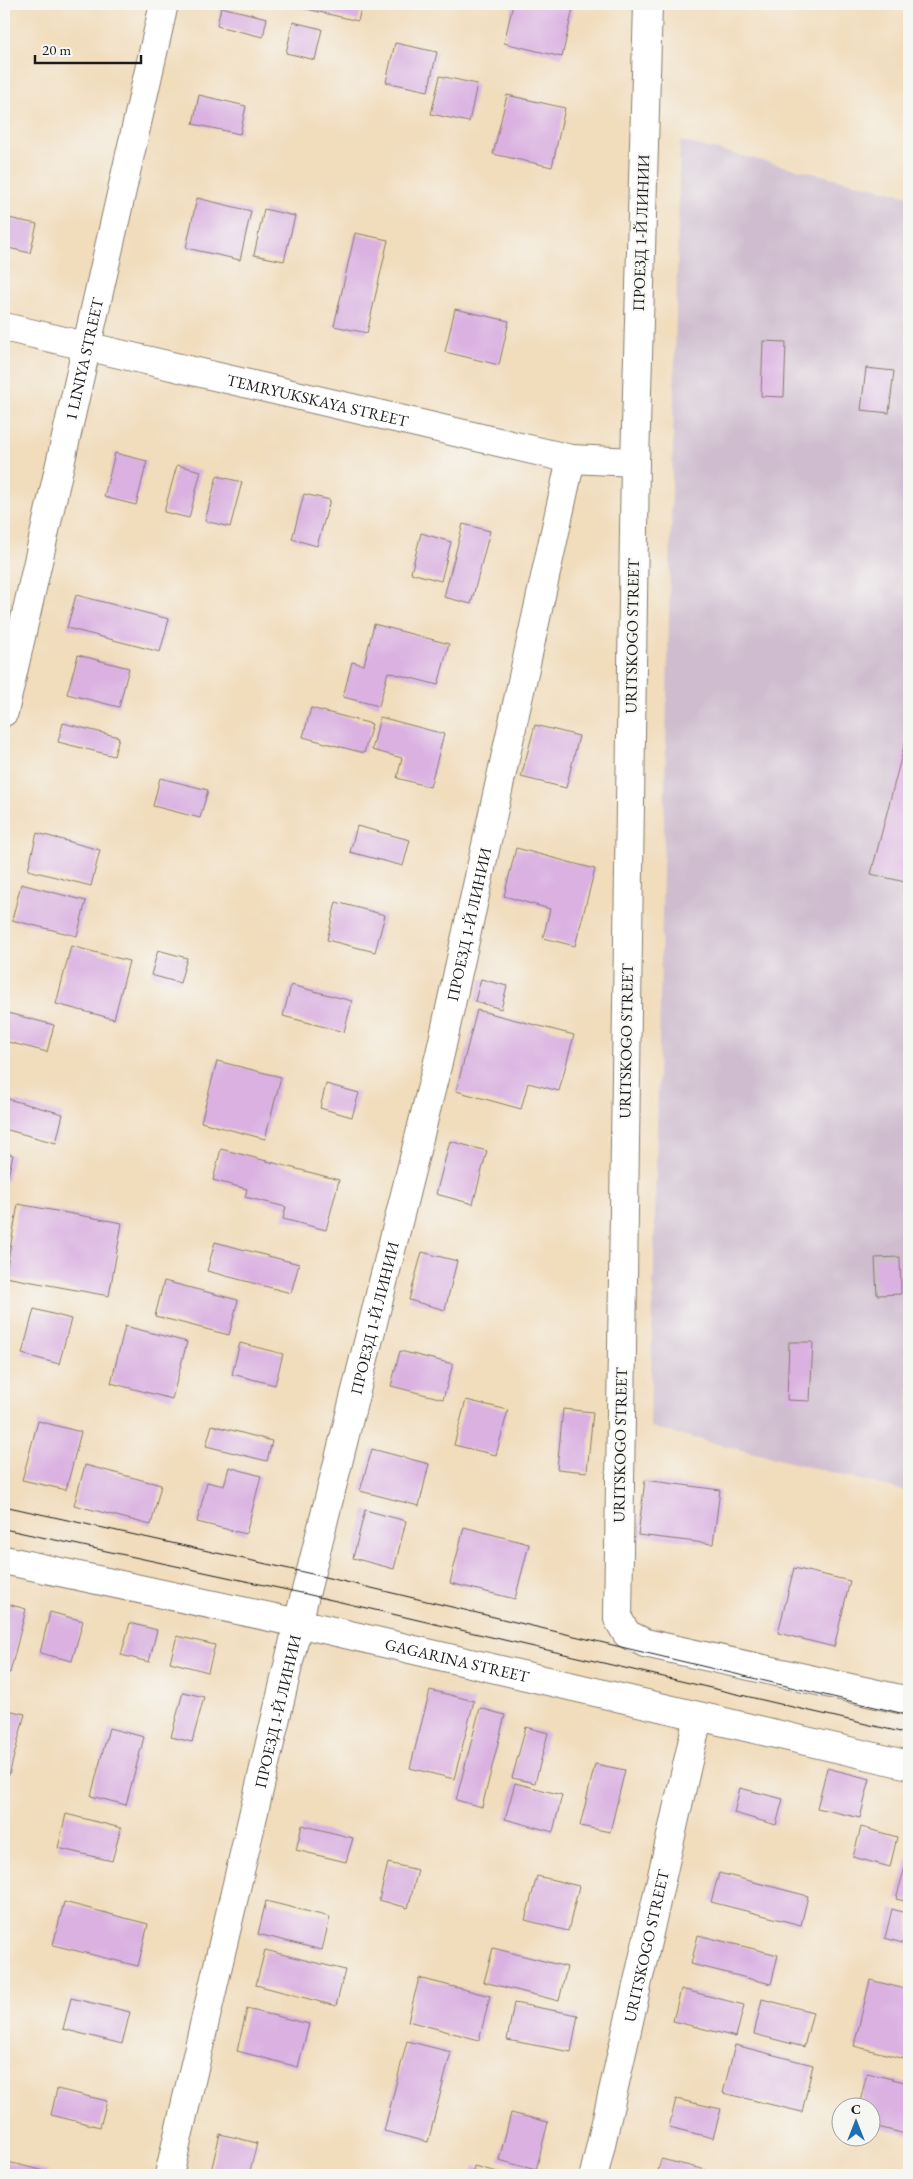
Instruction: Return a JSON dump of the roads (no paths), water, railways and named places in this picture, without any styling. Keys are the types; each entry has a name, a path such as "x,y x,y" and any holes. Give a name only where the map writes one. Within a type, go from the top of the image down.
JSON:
{"street":[{"name":"1 LINIYA STREET","path":"4,712 164,4"},
{"name":"ПРОЕЗД 1-Й ЛИНИИ","path":"635,462 648,4"},
{"name":"TEMRYUKSKAYA STREET","path":"4,327 571,459 635,462"},
{"name":"ПРОЕЗД 1-Й ЛИНИИ","path":"169,2175 298,1624 440,1054 571,459"},
{"name":"URITSKOGO STREET","path":"635,462 618,1619 628,1634 645,1643 909,1701"},
{"name":"GAGARINA STREET","path":"4,1560 298,1624 909,1765"},
{"name":"URITSKOGO STREET","path":"594,2175 698,1717"}],"tram line":[{"path":"4,1506 312,1574 909,1715"},
{"path":"4,1529 306,1594 909,1734"}]}
